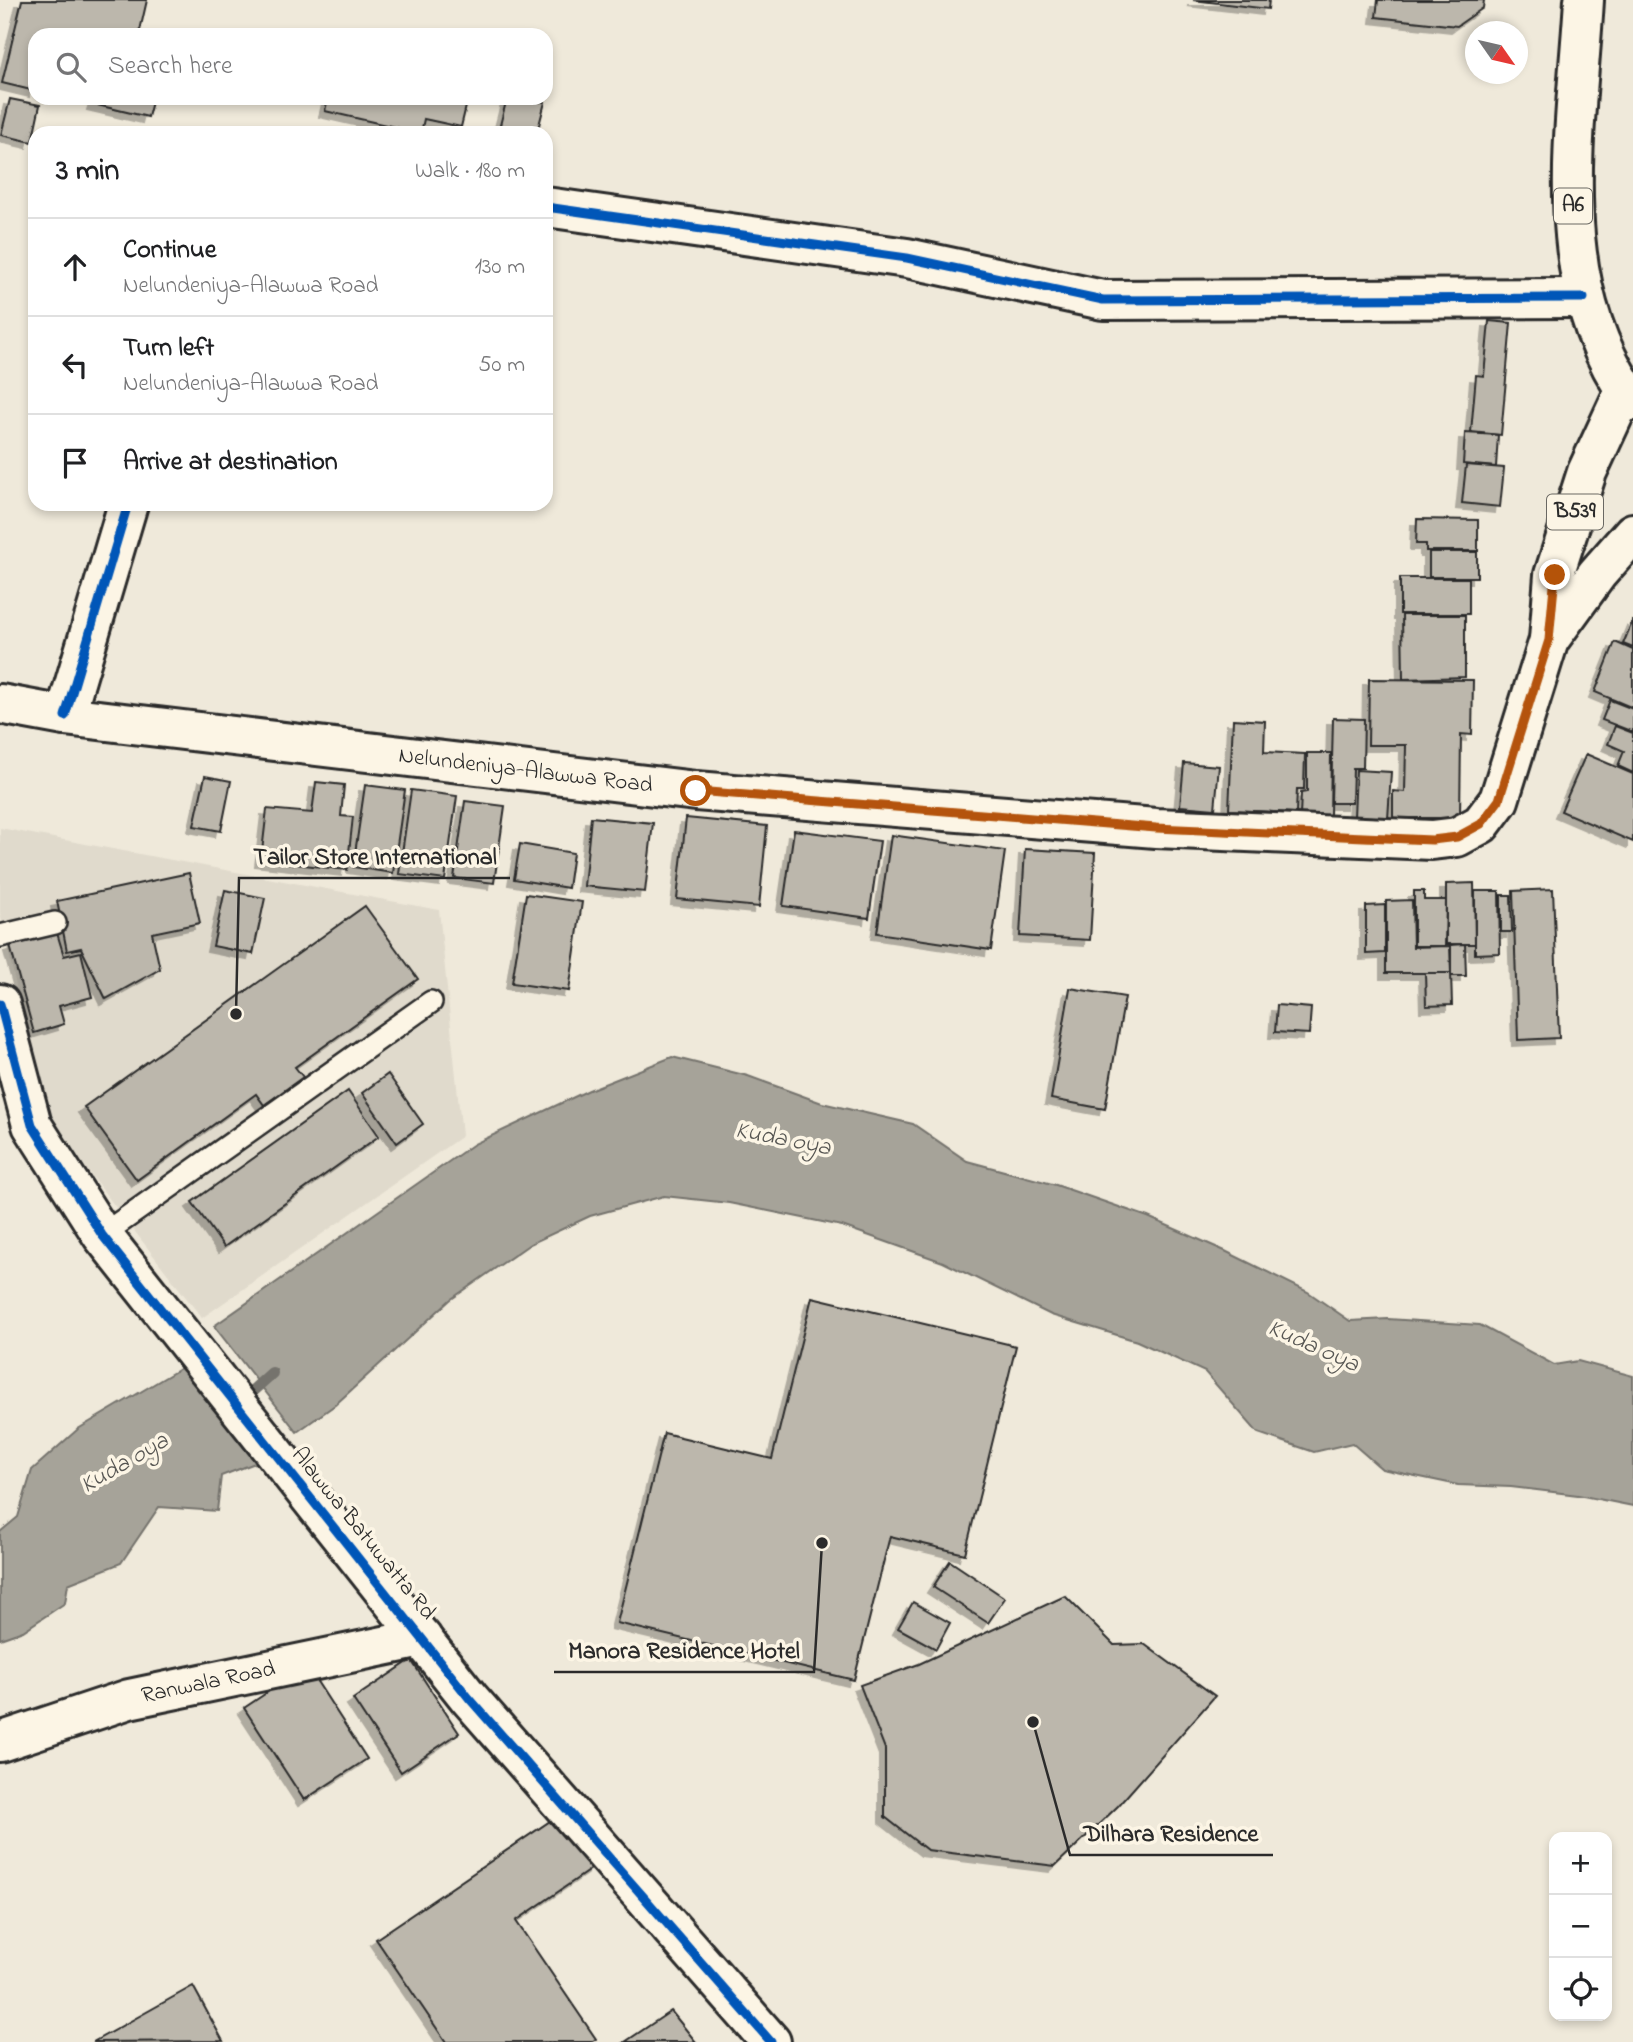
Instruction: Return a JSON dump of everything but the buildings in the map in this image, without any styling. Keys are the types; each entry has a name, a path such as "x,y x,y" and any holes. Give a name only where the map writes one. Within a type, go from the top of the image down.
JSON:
{"main road":[{"name":"A6","path":"1584,0 1573,174 1576,256 1584,298 1604,350 1629,395"},
{"path":"553,208 907,258 1103,300 1584,298"},
{"name":"Nelundeniya-Alawwa Road","path":"0,704 65,716 696,791 1156,828 1432,840 1457,837 1481,824 1499,800 1549,640 1555,575 1587,472 1629,395"},
{"path":"65,716 126,511"},
{"name":"Nelundeniya-Alawwa Road","path":"1549,640 1597,574 1633,533"},
{"name":"Alawwa Batuwatta Rd","path":"0,1004 32,1125 102,1235 469,1698 771,2042"},
{"name":"Ranwala Road","path":"0,1742 129,1699 422,1638"}],"lane":[{"path":"0,936 55,923"},
{"path":"102,1235 431,1003"}],"shaded area":[{"path":"0,828 439,910 462,1136 202,1318 45,1116 0,913"}],"water":[{"path":"672,1057 748,1076 822,1103 913,1124 967,1161 1056,1185 1148,1217 1225,1251 1308,1292 1350,1321 1388,1319 1480,1325 1554,1365 1578,1361 1633,1376 1633,1506 1578,1495 1511,1487 1458,1485 1382,1469 1352,1443 1314,1452 1258,1433 1205,1372 1137,1341 1051,1315 943,1262 842,1226 729,1203 664,1196 590,1216 530,1244 450,1300 335,1405 297,1432 214,1326 474,1144 589,1090"},
{"path":"186,1365 263,1460 221,1476 217,1511 159,1507 121,1563 68,1584 65,1603 23,1631 0,1639 0,1532 18,1517 32,1470 78,1429"}],"waterway":[{"name":"Kuda oya","path":"239,1403 272,1373"}],"cycle path":[{"path":"553,208 907,258 1103,300 1584,298"},
{"path":"65,716 126,511"},
{"path":"0,1004 32,1125 102,1235 469,1698 771,2042"}],"place":[{"name":"Tailor Store International","path":"236,1014"},
{"name":"Manora Residence Hotel","path":"822,1543"},
{"name":"Dilhara Residence","path":"1033,1722"}],"route":[{"path":"696,791 1156,828 1432,840 1457,837 1481,824 1499,800 1549,640 1555,575"}]}
